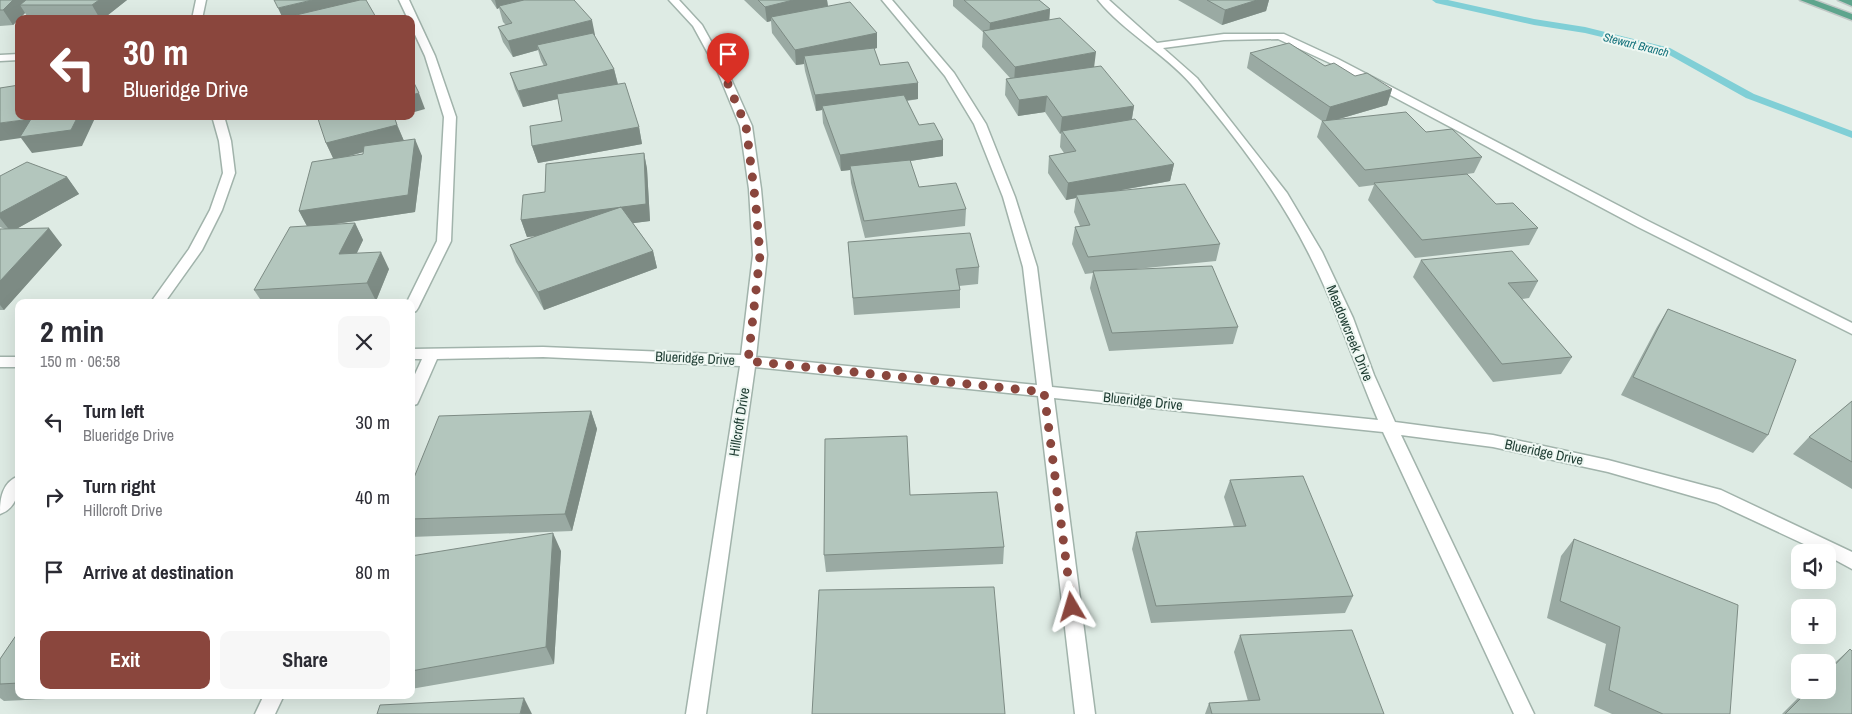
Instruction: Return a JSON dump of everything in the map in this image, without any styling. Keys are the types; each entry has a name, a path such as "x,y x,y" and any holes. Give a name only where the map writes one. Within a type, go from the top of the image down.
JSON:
{"main road":[{"path":"1805,0 1852,17"},
{"path":"1842,0 1852,3"}],"street":[{"path":"197,15 201,0"},
{"path":"404,0 411,15"},
{"name":"Hillcroft Drive","path":"674,0 697,25 722,70 746,126 755,189 760,255 748,361 696,714"},
{"path":"888,0 950,75 980,124 1009,197 1030,267 1041,343 1044,392 1085,714"},
{"name":"Meadowcreek Drive","path":"1103,0 1193,80 1239,137 1280,193 1316,252 1346,318 1366,375 1389,427 1524,714"},
{"path":"415,24 430,56 450,117 444,241 415,300"},
{"path":"1157,46 1224,37 1280,36 1334,61 1643,224 1852,330"},
{"path":"0,58 15,57"},
{"path":"160,299 195,250 216,210 229,173 226,141 219,120"},
{"name":"Blueridge Drive","path":"415,354 543,352 748,361 1389,427 1493,441 1608,466 1721,497 1825,546 1852,561"},
{"path":"415,391 432,354"},
{"path":"0,362 15,362"},
{"path":"0,507 15,489"},
{"path":"265,714 272,699"}],"building":[{"path":"0,0 13,0 3,10 0,10"},
{"path":"26,0 99,0 92,5 20,5"},
{"path":"274,0 312,0 278,8"},
{"path":"366,0 375,15 296,15"},
{"path":"524,0 574,0 592,20 508,41 498,27 512,23 499,6"},
{"path":"758,0 793,0 765,7"},
{"path":"964,0 1039,0 1050,9 990,23"},
{"path":"1207,0 1257,0 1225,10"},
{"path":"850,2 877,33 795,50 771,17"},
{"path":"1060,18 1096,52 1015,67 983,31"},
{"path":"593,33 614,69 518,91 510,73 547,65 537,45"},
{"path":"1289,43 1325,66 1334,63 1355,76 1367,73 1392,89 1330,107 1250,53"},
{"path":"874,48 880,65 908,62 918,83 815,95 804,56"},
{"path":"1101,66 1134,106 1062,117 1047,96 1019,100 1006,79"},
{"path":"625,83 639,127 532,146 530,126 562,121 557,94"},
{"path":"415,85 419,93 415,94"},
{"path":"15,86 15,120 23,120 0,123 0,88"},
{"path":"904,95 919,125 934,123 943,140 840,155 822,106"},
{"path":"1406,112 1426,132 1452,129 1482,157 1365,170 1322,121"},
{"path":"1135,119 1174,164 1068,183 1049,156 1076,151 1062,131"},
{"path":"30,120 76,120 71,130 20,137"},
{"path":"318,120 395,120 397,125 326,143"},
{"path":"415,139 408,195 299,211 312,162 363,154 364,146"},
{"path":"644,153 646,204 521,220 523,195 545,192 546,164"},
{"path":"910,160 919,187 956,183 966,209 864,221 850,166"},
{"path":"27,162 67,177 0,213 0,176"},
{"path":"1467,174 1496,204 1513,203 1538,228 1422,240 1374,183"},
{"path":"1185,184 1220,244 1088,257 1075,227 1090,225 1076,195"},
{"path":"621,207 653,251 538,292 510,245"},
{"path":"355,223 339,254 381,252 367,283 254,290 290,227"},
{"path":"49,228 0,281 0,229"},
{"path":"970,233 979,267 956,269 960,290 853,298 848,242"},
{"path":"1512,251 1538,281 1508,283 1572,357 1502,364 1421,260"},
{"path":"1212,266 1238,327 1112,333 1093,271"},
{"path":"1668,309 1796,360 1768,435 1633,377"},
{"path":"1852,401 1852,462 1809,437"},
{"path":"591,411 565,514 415,519 415,475 439,416"},
{"path":"907,436 910,495 997,492 1004,547 824,555 825,439"},
{"path":"1303,476 1353,596 1156,606 1136,532 1246,526 1230,480"},
{"path":"553,533 546,647 415,670 415,555"},
{"path":"1574,539 1738,605 1730,714 1663,714 1609,690 1620,627 1560,601"},
{"path":"994,587 1005,714 812,714 819,590"},
{"path":"1352,630 1384,714 1212,714 1209,703 1260,700 1240,635"},
{"path":"15,637 15,683 0,684 0,659"},
{"path":"1850,649 1852,651 1852,714 1785,714 1800,699 1836,699 1836,664"},
{"path":"524,698 520,714 377,714 380,705"}],"waterway":[{"name":"Stewart Branch","path":"1436,0 1534,22 1585,30 1667,50 1750,96 1852,135"}],"route":[{"path":"728,84 746,126 755,189 760,255 748,361 1044,392 1072,607"}]}
